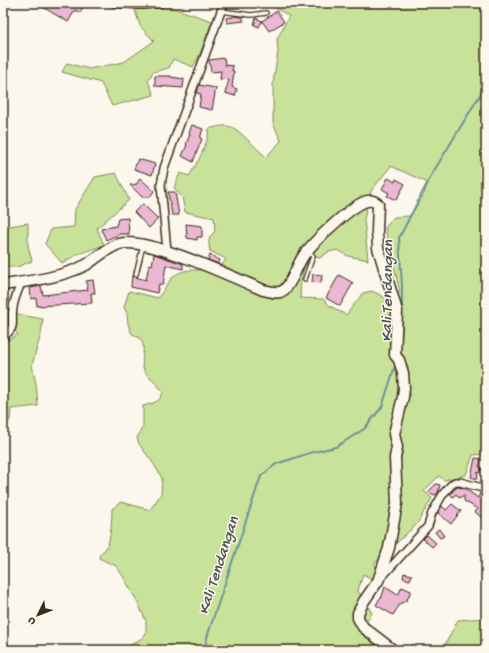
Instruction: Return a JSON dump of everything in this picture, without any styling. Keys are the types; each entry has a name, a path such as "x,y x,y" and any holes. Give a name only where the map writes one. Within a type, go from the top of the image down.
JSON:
{"street":[{"path":"114,3 143,5 160,3"},
{"path":"167,251 161,185 163,173 224,3"},
{"path":"3,285 43,279 68,272 86,264 110,248 127,242 167,251 263,290 277,293 285,289 300,261 320,237 361,203 372,200 378,204 378,248 397,311 397,358 403,373 404,388 394,434 396,447 397,503 389,548 378,581"},
{"path":"3,337 12,329 12,309 21,283"},
{"path":"393,650 363,627 358,618 358,613 364,601 378,581 428,526 432,513 443,494 451,485 455,482 460,482 486,489"}],"lane":[{"path":"221,11 251,15 266,13"},
{"path":"136,274 143,245"},
{"path":"305,279 313,256 308,250"}],"green space":[{"path":"267,3 486,3 486,257 481,265 486,277 486,454 473,455 466,475 444,480 439,476 424,491 432,498 417,524 374,564 378,570 372,579 363,574 358,591 372,613 365,624 362,634 382,650 122,650 142,638 146,633 146,621 137,601 115,565 99,558 101,553 108,545 111,529 112,509 121,502 150,510 161,494 162,478 139,444 137,438 143,426 143,406 158,400 162,396 163,392 144,370 142,360 143,345 138,337 132,334 124,307 129,291 158,298 170,280 177,274 188,270 217,273 226,259 210,251 209,240 215,231 214,218 185,212 182,197 174,188 180,173 189,176 195,166 202,154 209,129 222,126 232,127 266,157 281,141 273,123 273,83 278,52 277,39 289,16","holes":["391,166 428,183 423,196 410,216 394,217 385,228 400,292 386,298 372,291 363,293 346,315 330,306 323,299 300,298 303,270 313,257 320,258 328,252 338,250 348,256 368,260 364,219 371,191"]},
{"path":"167,6 212,21 200,54 193,67 173,59 169,68 153,72 148,81 154,95 112,106 101,83 62,72 67,63 89,69 124,62 154,41 140,26 135,10"},
{"path":"116,173 129,200 97,228 104,245 78,254 62,263 45,244 51,229 74,227 75,209 95,177"},
{"path":"28,223 28,246 32,261 17,267 3,267 3,231 10,226"},
{"path":"6,291 8,308 20,315 43,319 41,334 32,365 36,384 38,406 11,409 10,420 3,431 3,344 18,334 3,319 3,292"},
{"path":"486,618 486,650 442,650 458,620"}],"building":[{"path":"36,3 85,3 80,13 75,10 68,22"},
{"path":"277,11 284,22 269,31 262,21"},
{"path":"233,16 242,17 244,21 227,23 226,18"},
{"path":"256,18 262,21 259,27 254,25"},
{"path":"224,58 225,65 233,66 232,71 234,71 232,87 237,89 235,96 225,93 229,80 220,79 221,71 211,72 209,60"},
{"path":"155,76 171,76 184,79 183,88 155,86"},
{"path":"199,85 216,88 212,110 199,107 201,94 197,93"},
{"path":"192,125 203,129 200,138 202,139 193,162 182,156 187,145"},
{"path":"138,159 155,164 152,175 134,169"},
{"path":"140,178 154,191 150,197 142,197 130,185 137,184"},
{"path":"388,178 395,182 396,179 405,184 396,200 387,196 389,193 382,189"},
{"path":"168,192 175,192 179,215 172,215"},
{"path":"143,204 158,219 149,228 134,212"},
{"path":"128,218 129,234 120,234 106,240 101,229 116,226 118,219"},
{"path":"186,224 202,226 202,237 197,237 197,240 187,238"},
{"path":"154,254 183,264 183,269 166,265 163,285 159,284 157,293 131,287 132,276 146,280 149,264 152,265"},
{"path":"210,255 220,260 219,264 208,260"},
{"path":"313,274 322,275 321,283 312,282"},
{"path":"339,275 353,283 340,306 326,298"},
{"path":"93,280 95,293 91,293 92,303 37,306 36,298 31,299 30,288 41,286 43,295 88,290 86,281"},
{"path":"475,458 481,459 479,467 482,467 480,473 478,472 477,479 471,477"},
{"path":"436,484 440,485 438,493 435,495 428,492"},
{"path":"457,487 464,488 478,498 480,493 486,494 483,504 486,506 486,521 475,512 478,509 464,501 464,495 459,498 456,494 453,497 450,494"},
{"path":"452,504 461,511 451,524 438,513 442,506 446,510"},
{"path":"439,529 444,536 440,538 435,532"},
{"path":"427,535 436,543 432,547 423,539"},
{"path":"404,573 412,575 410,580 403,578"},
{"path":"385,587 398,595 402,587 411,591 407,600 400,604 393,615 376,605 380,598 381,599"},
{"path":"412,644 419,650 407,650"}],"waterway":[{"name":"Kali Tendangan","path":"400,341 402,331 402,286 399,238 432,174 486,85"},
{"name":"Kali Tendangan","path":"204,650 261,476 276,464 313,452 336,447 364,429 382,407 396,363"}]}
